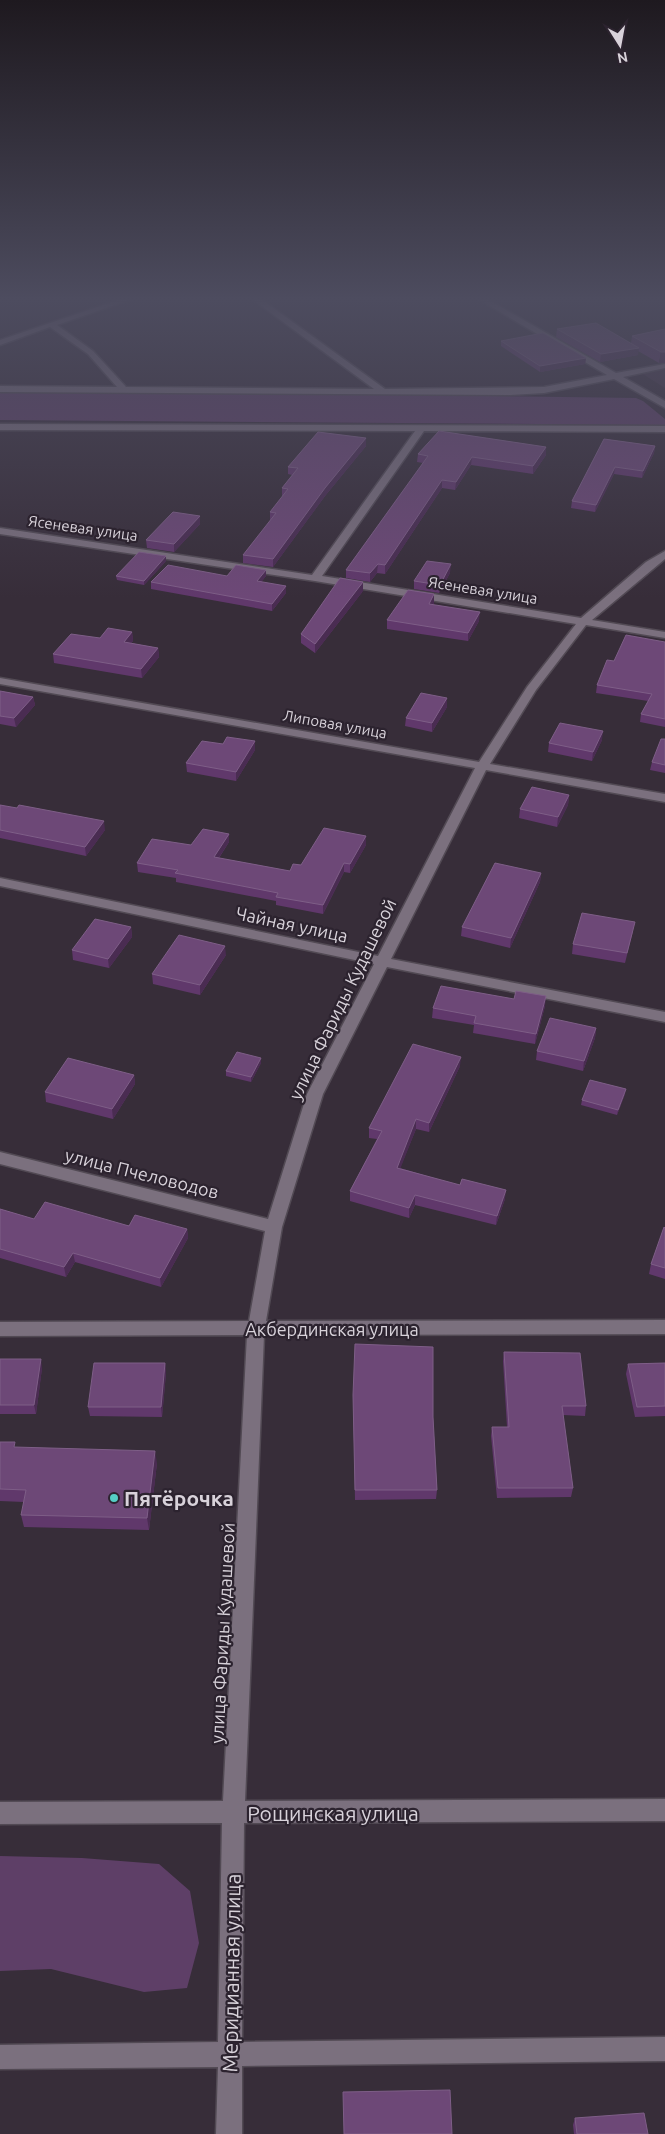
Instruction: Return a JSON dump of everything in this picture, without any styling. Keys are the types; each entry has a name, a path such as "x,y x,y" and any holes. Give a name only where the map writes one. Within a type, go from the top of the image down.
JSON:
{"street":[{"path":"654,399 665,405"},
{"path":"0,427 665,429"},
{"path":"315,578 422,428"},
{"name":"Ясеневая улица","path":"0,530 315,578 665,635"},
{"name":"улица Фариды Кудашевой","path":"233,1813 256,1329 274,1227 292,1163 315,1094 381,961 482,766 531,689 584,621 665,554"},
{"name":"Липовая улица","path":"0,681 665,798"},
{"name":"Чайная улица","path":"0,882 381,961 665,1017"},
{"name":"улица Пчеловодов","path":"0,1158 274,1227"},
{"name":"Акбердинская улица","path":"0,1329 104,1327 256,1329 665,1327"},
{"name":"Рощинская улица","path":"0,1813 665,1810"},
{"name":"Меридианная улица","path":"229,2134 233,1813"},
{"path":"0,2057 665,2049"}],"shaded area":[{"path":"0,399 637,399 665,419 665,425 0,420"},
{"path":"0,1856 82,1858 159,1864 190,1891 199,1943 187,1988 144,1992 51,1969 0,1971"}],"building":[{"path":"439,431 546,447 533,466 472,457 456,482 442,480 385,565 378,564 370,573 346,570 428,456 418,454"},
{"path":"318,432 366,438 325,488 273,559 243,555 276,513 270,512 288,489 282,488 298,468 288,467"},
{"path":"604,439 655,446 643,471 615,467 596,505 572,501"},
{"path":"173,512 200,516 174,544 146,540"},
{"path":"139,552 166,556 144,581 116,576"},
{"path":"427,561 451,564 440,585 414,581"},
{"path":"168,565 227,576 236,565 266,570 257,581 286,586 272,604 151,582"},
{"path":"340,578 363,582 315,644 301,634"},
{"path":"408,590 434,594 429,604 480,612 468,633 387,620"},
{"path":"108,628 132,632 124,642 158,648 141,669 53,654 71,634 100,638"},
{"path":"626,635 665,642 665,719 641,714 652,694 597,685 607,660 614,661"},
{"path":"0,691 33,697 14,718 0,716"},
{"path":"421,693 447,698 432,723 406,718"},
{"path":"560,723 603,731 593,752 549,743"},
{"path":"227,737 255,741 236,772 186,763 202,741 223,744"},
{"path":"661,739 665,739 665,765 652,762"},
{"path":"532,787 569,795 558,817 520,809"},
{"path":"0,805 17,808 19,805 104,821 85,847 0,830"},
{"path":"324,828 366,836 350,864 344,863 323,905 276,897 278,893 175,873 178,870 137,863 152,839 191,845 203,829 229,834 214,857 290,871 293,864 301,865"},
{"path":"495,863 541,873 511,938 462,927"},
{"path":"582,913 635,922 627,953 573,944"},
{"path":"95,919 131,927 108,959 72,950"},
{"path":"179,935 225,946 200,985 152,974"},
{"path":"441,986 514,999 516,991 546,996 536,1034 474,1023 476,1016 433,1008"},
{"path":"550,1018 596,1028 584,1061 537,1051"},
{"path":"413,1044 461,1057 429,1123 416,1119 397,1168 460,1185 462,1179 506,1190 497,1216 415,1195 409,1208 350,1191 382,1131 369,1128"},
{"path":"237,1052 261,1058 251,1077 226,1071"},
{"path":"68,1058 134,1075 112,1109 45,1092"},
{"path":"590,1080 626,1089 618,1110 582,1100"},
{"path":"45,1202 129,1226 135,1215 187,1229 160,1278 73,1253 64,1267 0,1249 0,1209 34,1219"},
{"path":"665,1228 665,1268 651,1264"},
{"path":"355,1344 433,1347 433,1417 437,1490 355,1490 353,1395"},
{"path":"504,1352 580,1353 586,1406 562,1406 573,1488 498,1488 492,1427 509,1427"},
{"path":"0,1359 41,1359 34,1405 0,1405"},
{"path":"94,1363 165,1363 161,1407 88,1407"},
{"path":"665,1363 665,1406 637,1407 628,1364"},
{"path":"0,1442 15,1442 14,1447 155,1451 147,1518 21,1515 26,1490 0,1489"},
{"path":"450,2090 452,2134 344,2134 343,2092"},
{"path":"644,2113 648,2134 577,2134 575,2118"}],"place":[{"name":"Пятёрочка","path":"114,1498"}]}
